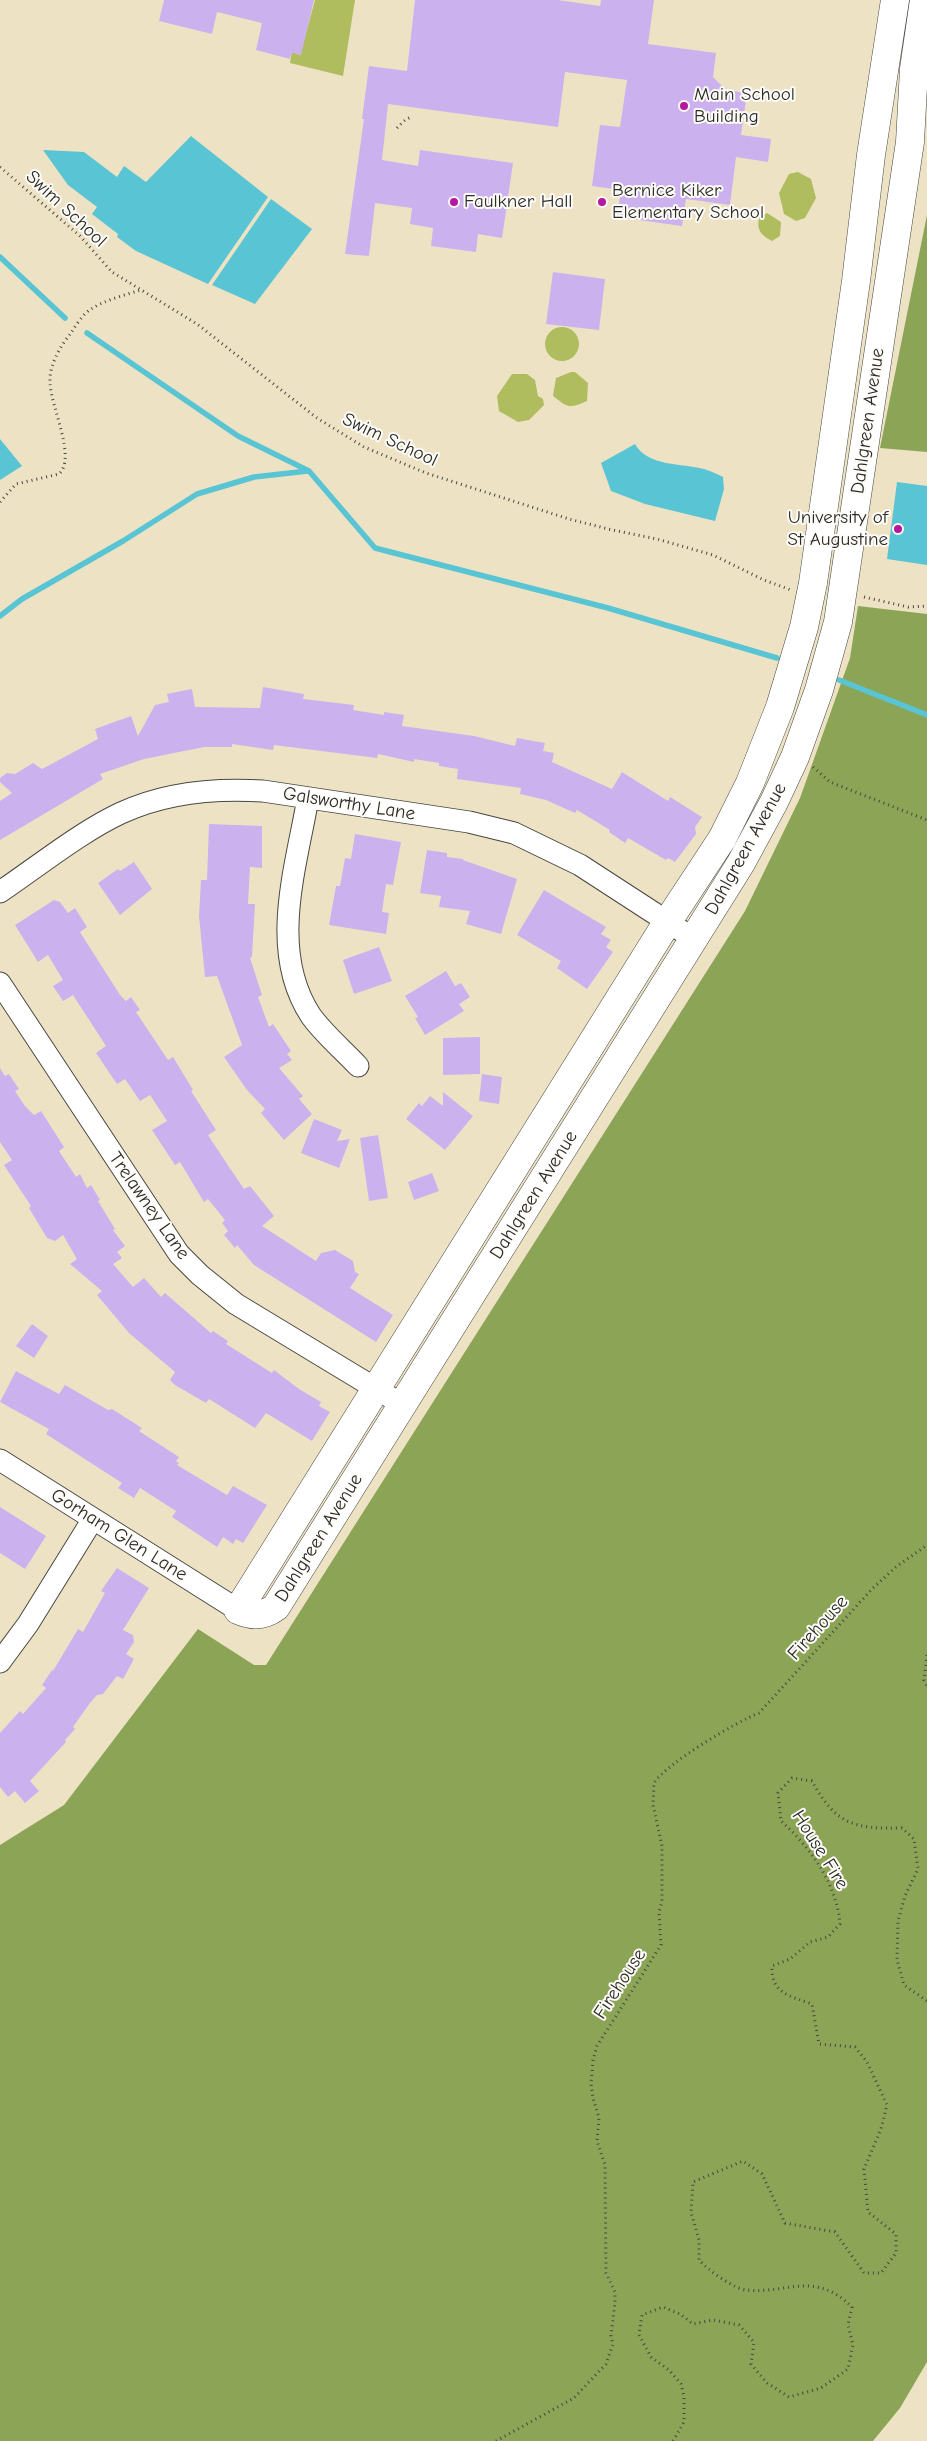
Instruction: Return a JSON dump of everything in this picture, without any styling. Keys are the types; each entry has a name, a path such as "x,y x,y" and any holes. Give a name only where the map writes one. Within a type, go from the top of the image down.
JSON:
{"street":[{"name":"Dahlgreen Avenue","path":"895,0 871,154 856,281 811,594 797,656 766,745 750,783 722,839 668,921 238,1610 255,1615 270,1611 276,1607 694,939 759,832 795,757 819,690 838,622 910,142 914,69 924,0"},
{"name":"Galsworthy Lane","path":"0,892 102,823 144,804 192,792 213,790 263,791 469,822 514,833 580,865 694,939"},
{"path":"308,798 287,921 290,961 295,982 312,1017 358,1066"},
{"name":"Trelawney Lane","path":"0,983 179,1254 200,1275 236,1304 403,1405"},
{"name":"Gorham Glen Lane","path":"0,1460 238,1610"},
{"path":"0,1662 28,1624 93,1518"}],"path":[{"path":"397,128 411,117"},
{"name":"Swim School","path":"0,167 80,236 112,272 197,324 331,428 364,447 426,473 569,519 608,529 657,538 713,555 781,587 811,594"},
{"path":"0,502 16,484 59,474 64,469 66,463 64,445 50,380 52,366 65,340 89,310 142,290"},
{"path":"862,596 908,607 927,606"},
{"path":"805,761 830,782 927,820"},
{"name":"Firehouse","path":"496,2441 574,2398 606,2364 613,2344 610,2336 615,2292 606,2274 605,2165 597,2141 599,2118 592,2098 591,2084 593,2060 597,2046 661,1945 662,1935 659,1912 662,1902 660,1863 662,1846 653,1805 654,1783 667,1768 721,1735 734,1724 759,1713 872,1589 896,1567 927,1545"},
{"path":"927,1655 924,1680 927,1686"},
{"name":"House Fire","path":"673,2441 684,2422 684,2396 681,2384 669,2370 651,2357 639,2335 642,2314 663,2306 680,2314 693,2324 713,2320 739,2325 754,2342 751,2364 767,2383 789,2397 821,2388 848,2369 854,2345 848,2325 852,2308 841,2296 818,2287 794,2285 745,2291 710,2272 698,2260 699,2240 691,2212 693,2182 743,2161 762,2174 785,2223 835,2232 864,2273 881,2274 896,2253 896,2234 868,2212 864,2189 864,2169 882,2129 887,2105 880,2087 867,2062 855,2047 819,2044 812,2004 781,1992 771,1979 772,1966 790,1959 810,1942 828,1937 840,1924 839,1906 828,1882 799,1837 781,1821 778,1793 792,1778 812,1781 824,1803 840,1818 869,1829 902,1828 914,1839 918,1868 905,1896 898,1921 897,1960 904,1985 927,2001"}],"green space":[{"path":"315,0 355,0 343,76 290,63 292,52 300,55"},
{"path":"798,172 811,179 816,198 805,218 796,221 784,214 779,193 789,174"},
{"path":"767,213 781,222 780,236 772,241 763,235 758,226 759,218"},
{"path":"927,215 927,452 880,448"},
{"path":"562,327 574,332 579,344 574,356 562,361 550,356 545,344 550,332"},
{"path":"575,372 588,383 587,401 569,406 553,396 556,378"},
{"path":"512,374 527,374 535,380 538,396 543,399 544,405 529,420 518,422 499,411 497,396"},
{"path":"858,606 927,614 927,2362 900,2408 873,2441 0,2441 0,1845 64,1805 198,1629 254,1665 266,1665 745,911 800,798 850,658"}],"water":[{"path":"191,136 268,197 208,284 136,251 117,237 118,234 92,214 97,207 68,185 43,150 84,152 117,177 124,166 146,182"},
{"path":"271,199 312,229 255,304 212,285"},
{"path":"0,439 22,466 0,480"},
{"path":"635,444 648,457 666,463 704,469 723,477 724,489 715,521 645,504 611,491 601,463"},
{"path":"897,482 927,486 927,565 887,559"}],"building":[{"path":"164,0 314,0 301,55 292,52 290,59 256,50 262,23 217,12 212,34 159,21"},
{"name":"Main School Building","path":"415,0 558,0 600,6 601,0 654,0 648,44 716,53 713,77 726,90 747,93 741,135 771,139 768,162 736,157 730,205 686,199 682,226 617,217 621,190 592,186 600,125 620,127 627,80 565,72 558,127 388,104 382,160 418,166 420,150 513,163 502,238 478,234 476,252 431,246 433,228 410,224 412,208 375,203 369,256 345,254 364,119 362,119 369,66 407,71"},
{"path":"553,272 605,279 599,330 546,324"},
{"path":"263,687 304,694 303,699 354,705 353,710 384,715 384,712 404,715 402,726 474,736 515,746 517,738 545,743 543,751 554,753 552,762 612,789 622,772 668,801 670,797 702,817 695,827 696,834 675,862 668,858 666,860 628,838 625,843 609,832 610,830 577,810 575,813 546,800 520,794 521,788 457,779 458,769 439,766 439,763 414,759 414,762 378,754 377,758 274,745 273,750 232,744 232,747 204,747 144,759 100,774 103,779 0,840 0,801 12,793 0,782 0,778 7,773 15,774 33,763 42,769 98,739 95,729 131,716 138,736 155,705 169,702 167,694 192,689 195,707 260,708"},
{"path":"209,824 262,826 262,868 250,867 248,904 255,904 252,957 250,958 262,995 258,997 269,1027 273,1024 291,1051 287,1054 292,1060 279,1068 303,1096 299,1099 312,1114 284,1140 261,1113 265,1109 247,1090 224,1057 242,1045 217,976 205,977 199,916 201,880 207,880"},
{"path":"355,834 401,842 393,885 386,884 382,912 389,913 386,934 329,925 336,886 340,886 345,858 351,859"},
{"path":"427,850 447,853 447,857 463,859 517,879 501,934 466,924 470,911 439,907 441,896 420,893"},
{"path":"134,862 152,889 120,915 98,883 118,869 120,871"},
{"path":"544,890 606,927 601,934 611,940 606,947 613,952 587,989 557,968 561,961 517,935"},
{"path":"54,900 60,902 68,913 75,908 87,927 80,932 120,995 126,1001 131,997 140,1010 136,1012 168,1060 173,1057 193,1090 191,1091 216,1130 208,1135 244,1189 250,1186 274,1216 262,1226 316,1261 321,1253 335,1250 353,1261 355,1272 359,1274 350,1288 393,1315 376,1342 254,1265 237,1245 235,1248 224,1235 228,1231 222,1223 225,1220 208,1199 204,1202 180,1162 175,1165 152,1130 167,1121 150,1095 140,1101 125,1079 117,1084 96,1053 106,1046 73,995 63,1001 53,986 63,980 48,955 38,962 15,925"},
{"path":"379,947 392,981 354,994 343,960"},
{"path":"446,971 455,986 461,983 470,997 459,1004 464,1011 425,1035 415,1018 418,1017 405,996"},
{"path":"480,1037 480,1074 443,1075 443,1038"},
{"path":"0,1068 5,1076 9,1074 19,1089 15,1091 25,1106 34,1115 41,1111 64,1147 59,1151 76,1177 80,1174 87,1188 91,1185 100,1200 98,1201 115,1229 113,1230 125,1246 117,1252 122,1258 113,1264 133,1287 144,1278 161,1297 165,1293 211,1333 213,1331 228,1341 226,1344 272,1373 274,1370 299,1389 321,1402 319,1406 330,1412 312,1441 266,1413 255,1428 209,1399 206,1403 175,1385 170,1380 175,1372 129,1333 97,1295 102,1291 70,1264 77,1259 63,1235 55,1241 47,1238 29,1208 31,1206 4,1165 12,1160 0,1142"},
{"path":"482,1074 502,1077 499,1104 479,1101"},
{"path":"443,1092 473,1116 445,1150 406,1119 419,1103 422,1106 430,1096 443,1106"},
{"path":"314,1119 342,1130 337,1141 350,1139 339,1168 301,1153"},
{"path":"378,1135 388,1198 369,1201 360,1138"},
{"path":"432,1173 439,1191 414,1200 408,1182"},
{"path":"32,1324 48,1336 34,1358 16,1346"},
{"path":"16,1371 59,1394 65,1385 108,1410 112,1409 142,1428 139,1431 179,1457 176,1461 179,1463 177,1465 227,1495 233,1486 267,1505 243,1543 236,1539 233,1544 223,1537 217,1547 172,1517 176,1511 140,1488 134,1498 118,1488 122,1483 46,1434 49,1429 0,1402"},
{"path":"0,1507 46,1536 25,1569 0,1553"},
{"path":"117,1568 149,1588 123,1630 133,1635 134,1642 126,1654 134,1659 123,1679 117,1676 103,1694 97,1695 90,1703 73,1727 75,1729 65,1740 66,1742 30,1781 39,1791 25,1803 15,1791 8,1797 0,1787 0,1733 20,1711 23,1714 46,1688 42,1685 53,1671 78,1629 83,1632 105,1593 101,1591"}],"waterway":[{"path":"0,257 65,318"},
{"path":"87,333 238,436 309,471 375,548 608,608 777,658"},
{"path":"0,616 22,599 123,541 197,494 254,477 308,471"},
{"path":"839,680 927,715"}],"place":[{"name":"Main School Building","path":"684,106"},
{"name":"Faulkner Hall","path":"454,202"},
{"name":"Bernice Kiker Elementary School","path":"602,202"},
{"name":"University of St Augustine","path":"898,529"}]}
